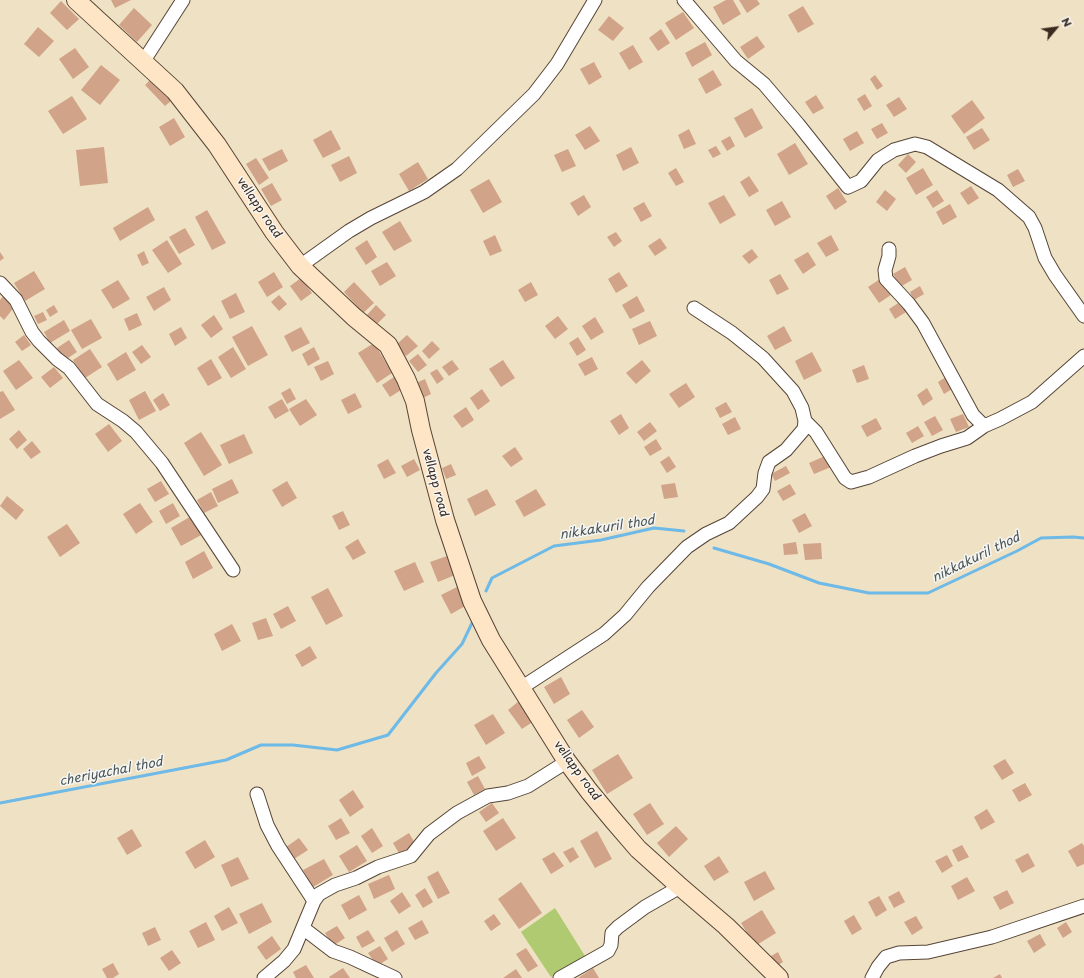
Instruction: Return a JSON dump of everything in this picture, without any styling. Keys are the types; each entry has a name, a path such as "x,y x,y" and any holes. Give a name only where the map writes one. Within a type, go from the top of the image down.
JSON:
{"main road":[{"name":"vellapp road","path":"76,0 175,92 217,145 274,232 300,266 354,317 388,345 406,379 415,401 421,430 445,520 472,601 491,640 566,760 589,791 638,849 726,926 779,978"}],"street":[{"path":"143,62 183,0"},
{"path":"300,266 349,231 370,218 424,192 456,169 534,94 557,64 595,0"},
{"path":"684,0 736,61 764,84 848,186 861,181 878,160 894,150 915,144 927,147 998,190 1029,217 1036,228 1045,258 1084,316"},
{"path":"889,249 889,256 885,270 886,279 909,304 918,317 973,414 984,426"},
{"path":"0,283 16,300 32,332 39,341 69,368 97,404 105,411 123,421 136,432 162,463 233,570"},
{"path":"521,688 604,634 625,615 687,547 706,534 729,524 757,497 763,489 764,473 769,462 786,450 804,429 802,408 793,391 763,358 732,333 694,308"},
{"path":"804,421 816,432 845,478 851,482 869,477 928,451 968,438 984,426 1032,402 1084,356"},
{"path":"264,978 284,961 294,949 314,901 319,894 335,885 356,878 378,867 411,856 430,834 457,813 488,796 508,793 528,786 563,764 566,760"},
{"path":"257,794 267,824 278,846 314,901"},
{"path":"560,978 608,950 612,945 612,933 618,927 645,907 680,887"},
{"path":"872,978 886,957 899,953 928,952 992,936 1084,906"},
{"path":"303,928 333,951 350,957 395,978"}],"green space":[{"path":"555,908 585,956 551,977 521,932"}],"building":[{"path":"111,0 131,0 115,8"},
{"path":"726,0 733,0 741,14 723,25 713,7"},
{"path":"739,0 757,0 760,4 747,13"},
{"path":"61,1 79,19 67,30 50,13"},
{"path":"803,6 814,24 798,33 788,15"},
{"path":"134,8 152,25 137,42 119,25"},
{"path":"683,12 694,28 676,40 665,23"},
{"path":"609,16 624,28 613,41 598,30"},
{"path":"38,27 54,41 39,57 24,44"},
{"path":"661,29 670,43 658,51 649,38"},
{"path":"757,36 765,47 748,59 740,47"},
{"path":"705,42 712,55 692,67 685,53"},
{"path":"633,45 643,62 629,70 619,53"},
{"path":"75,48 89,67 73,79 59,59"},
{"path":"594,62 602,77 589,85 580,69"},
{"path":"101,65 120,80 100,105 81,90"},
{"path":"713,70 722,85 706,94 698,79"},
{"path":"875,75 883,86 877,90 870,79"},
{"path":"152,78 172,100 165,106 145,85"},
{"path":"865,94 872,106 864,111 857,99"},
{"path":"816,95 824,108 813,114 805,102"},
{"path":"72,96 87,119 63,134 48,111"},
{"path":"899,97 907,109 894,117 886,105"},
{"path":"972,100 985,118 964,134 951,116"},
{"path":"752,108 763,128 745,138 734,118"},
{"path":"174,118 185,137 170,146 159,127"},
{"path":"882,123 888,133 877,139 871,129"},
{"path":"590,126 600,141 585,150 575,135"},
{"path":"982,128 990,140 974,150 966,137"},
{"path":"689,129 696,144 684,149 678,135"},
{"path":"331,130 341,149 323,158 313,140"},
{"path":"857,131 864,143 850,151 843,139"},
{"path":"730,136 735,146 727,151 721,141"},
{"path":"795,143 808,164 789,175 777,154"},
{"path":"716,146 721,154 713,158 708,150"},
{"path":"104,147 108,183 80,186 76,150"},
{"path":"631,147 639,163 623,171 616,155"},
{"path":"282,149 288,161 269,171 262,159"},
{"path":"568,149 576,166 562,172 554,155"},
{"path":"908,154 916,162 906,173 898,165"},
{"path":"349,156 357,173 340,182 331,165"},
{"path":"256,158 269,178 259,185 246,164"},
{"path":"418,162 428,179 409,191 399,174"},
{"path":"676,168 684,182 676,186 668,173"},
{"path":"923,168 933,185 916,195 906,178"},
{"path":"1018,169 1025,181 1013,187 1007,175"},
{"path":"749,176 759,191 749,197 740,182"},
{"path":"489,179 502,202 483,213 470,190"},
{"path":"272,183 282,200 271,206 261,189"},
{"path":"971,186 979,198 968,205 960,193"},
{"path":"838,188 847,202 835,210 826,196"},
{"path":"885,190 896,199 887,211 876,202"},
{"path":"937,190 944,201 933,208 926,197"},
{"path":"584,195 591,207 578,216 570,203"},
{"path":"724,195 736,215 720,224 708,203"},
{"path":"782,201 791,217 775,226 766,210"},
{"path":"644,202 652,216 641,222 633,208"},
{"path":"950,204 957,217 943,225 936,212"},
{"path":"148,207 155,220 120,241 113,228"},
{"path":"207,210 226,243 212,250 195,217"},
{"path":"400,221 412,241 394,251 382,232"},
{"path":"185,228 195,245 179,254 169,237"},
{"path":"616,232 622,241 614,247 607,237"},
{"path":"495,235 502,251 490,256 483,241"},
{"path":"831,235 839,250 826,257 817,243"},
{"path":"660,238 667,248 655,256 648,246"},
{"path":"167,240 182,264 168,273 152,250"},
{"path":"367,240 377,257 366,265 355,248"},
{"path":"752,249 758,257 749,264 742,256"},
{"path":"144,251 149,263 142,266 137,255"},
{"path":"0,252 4,258 0,261"},
{"path":"808,252 816,265 803,274 794,260"},
{"path":"387,262 396,276 380,286 371,271"},
{"path":"905,267 912,280 900,287 893,274"},
{"path":"34,271 45,289 25,301 14,283"},
{"path":"274,272 283,287 267,297 258,282"},
{"path":"619,272 628,286 616,293 608,279"},
{"path":"780,274 789,289 777,295 769,280"},
{"path":"301,278 312,293 301,301 290,286"},
{"path":"880,279 891,295 879,303 868,287"},
{"path":"118,280 130,299 113,309 101,290"},
{"path":"354,282 374,303 363,313 344,292"},
{"path":"531,282 538,295 525,302 518,290"},
{"path":"920,286 924,294 914,300 910,292"},
{"path":"164,287 171,300 154,311 146,297"},
{"path":"236,293 245,312 230,319 221,301"},
{"path":"4,295 16,305 4,320 0,316 0,300"},
{"path":"279,295 287,304 279,311 271,302"},
{"path":"637,296 645,311 630,319 622,305"},
{"path":"900,302 906,312 895,319 889,309"},
{"path":"54,305 58,312 50,317 46,310"},
{"path":"376,305 386,315 377,324 367,315"},
{"path":"43,312 47,320 38,324 34,316"},
{"path":"137,313 142,325 129,331 124,319"},
{"path":"214,315 223,329 211,338 201,325"},
{"path":"558,316 568,329 555,339 545,326"},
{"path":"595,317 604,332 591,340 582,326"},
{"path":"91,319 102,338 82,349 71,330"},
{"path":"64,320 70,331 50,343 44,332"},
{"path":"650,321 657,336 639,345 632,329"},
{"path":"252,326 268,355 248,366 232,337"},
{"path":"784,326 792,341 775,350 767,336"},
{"path":"181,327 187,338 175,346 169,334"},
{"path":"301,327 310,343 292,352 284,336"},
{"path":"24,335 31,345 22,351 15,342"},
{"path":"407,335 418,346 406,356 396,345"},
{"path":"578,337 586,350 577,356 569,343"},
{"path":"69,340 77,352 65,360 57,348"},
{"path":"432,341 440,349 429,359 422,351"},
{"path":"374,343 392,373 377,383 358,353"},
{"path":"142,345 151,357 141,364 132,352"},
{"path":"233,347 246,369 231,378 218,357"},
{"path":"314,347 320,359 308,366 302,354"},
{"path":"90,349 102,367 85,378 73,360"},
{"path":"126,352 136,370 117,381 107,364"},
{"path":"812,352 822,371 804,380 795,361"},
{"path":"418,354 427,365 418,372 409,361"},
{"path":"592,357 598,369 585,376 578,364"},
{"path":"211,359 222,378 208,386 197,368"},
{"path":"19,360 33,378 16,390 3,371"},
{"path":"452,360 459,369 449,376 442,367"},
{"path":"503,360 515,378 501,387 489,369"},
{"path":"642,360 651,371 636,384 626,373"},
{"path":"328,361 334,374 321,381 314,367"},
{"path":"864,365 869,379 857,383 852,370"},
{"path":"54,367 63,378 50,388 41,377"},
{"path":"437,369 444,379 437,384 430,373"},
{"path":"394,377 401,390 390,397 382,385"},
{"path":"946,377 952,389 944,394 938,382"},
{"path":"425,379 431,394 423,398 416,383"},
{"path":"686,383 695,397 679,408 669,394"},
{"path":"290,388 296,399 287,404 281,393"},
{"path":"927,388 933,399 923,406 917,395"},
{"path":"482,389 490,401 478,410 470,398"},
{"path":"3,391 15,410 0,419 0,392"},
{"path":"145,391 156,411 139,420 129,400"},
{"path":"163,393 170,405 160,411 153,400"},
{"path":"355,393 362,407 348,414 341,400"},
{"path":"282,399 289,411 275,419 268,407"},
{"path":"306,399 317,415 300,426 289,409"},
{"path":"726,402 732,412 720,418 715,408"},
{"path":"466,407 474,420 462,428 453,416"},
{"path":"621,414 629,428 619,435 610,421"},
{"path":"963,414 969,427 956,432 950,419"},
{"path":"935,416 943,430 932,436 924,422"},
{"path":"735,417 741,429 728,435 722,424"},
{"path":"876,418 882,429 867,437 861,426"},
{"path":"650,422 657,431 644,441 637,432"},
{"path":"109,424 122,441 108,452 95,434"},
{"path":"918,426 924,436 912,443 906,433"},
{"path":"19,430 27,440 17,449 9,439"},
{"path":"201,432 222,465 204,476 184,443"},
{"path":"244,434 253,453 229,464 220,445"},
{"path":"656,439 662,449 650,456 644,447"},
{"path":"32,441 41,452 31,459 23,449"},
{"path":"515,447 523,459 511,467 502,456"},
{"path":"669,456 676,467 667,473 660,462"},
{"path":"825,456 831,467 814,474 809,463"},
{"path":"388,459 396,473 384,479 377,465"},
{"path":"414,459 420,470 407,477 401,466"},
{"path":"451,464 456,475 446,479 442,468"},
{"path":"786,466 790,473 775,481 771,474"},
{"path":"232,479 239,493 218,503 212,489"},
{"path":"161,481 169,494 155,502 147,489"},
{"path":"287,481 297,498 282,507 272,490"},
{"path":"675,483 678,497 664,499 661,485"},
{"path":"790,484 796,494 783,501 777,491"},
{"path":"487,489 496,505 475,516 467,499"},
{"path":"536,489 546,505 524,517 515,501"},
{"path":"211,492 218,506 204,513 197,500"},
{"path":"7,496 24,510 16,520 0,506"},
{"path":"140,503 153,522 136,534 123,514"},
{"path":"173,503 180,516 166,524 159,511"},
{"path":"343,511 350,525 339,530 332,516"},
{"path":"805,513 812,526 799,533 792,520"},
{"path":"193,515 203,534 181,546 171,528"},
{"path":"67,524 80,543 60,557 47,537"},
{"path":"358,539 366,553 353,560 345,547"},
{"path":"796,542 798,554 784,555 783,544"},
{"path":"821,543 822,559 805,560 803,544"},
{"path":"204,551 213,568 193,579 185,562"},
{"path":"447,556 455,575 438,582 430,562"},
{"path":"415,562 424,582 404,591 394,571"},
{"path":"457,587 467,605 451,614 441,595"},
{"path":"328,588 343,616 326,625 311,597"},
{"path":"288,606 296,621 281,629 273,614"},
{"path":"266,618 273,636 258,640 252,623"},
{"path":"232,624 241,641 222,651 214,634"},
{"path":"310,646 317,658 302,667 295,655"},
{"path":"561,677 570,694 554,704 544,687"},
{"path":"519,701 534,721 522,729 508,710"},
{"path":"582,710 594,727 579,738 567,720"},
{"path":"493,714 505,733 486,745 474,725"},
{"path":"618,754 633,778 607,794 592,770"},
{"path":"479,756 486,768 472,776 466,763"},
{"path":"1005,759 1014,773 1002,780 993,766"},
{"path":"478,776 485,789 474,795 467,782"},
{"path":"1025,783 1032,795 1019,802 1012,790"},
{"path":"353,790 364,807 350,817 339,800"},
{"path":"492,803 499,813 486,822 479,812"},
{"path":"650,803 664,824 647,835 633,814"},
{"path":"987,809 995,822 981,830 974,817"},
{"path":"341,818 350,833 336,840 328,826"},
{"path":"503,818 516,838 496,851 483,831"},
{"path":"676,826 688,839 669,857 657,843"},
{"path":"372,828 383,846 372,853 361,836"},
{"path":"132,829 142,846 127,855 117,838"},
{"path":"597,831 612,859 595,868 580,841"},
{"path":"409,833 416,845 400,855 393,843"},
{"path":"299,838 308,850 294,859 286,847"},
{"path":"205,840 215,857 195,869 185,852"},
{"path":"1082,843 1084,846 1084,864 1077,867 1068,851"},
{"path":"357,845 367,861 349,872 339,856"},
{"path":"962,845 969,857 958,862 952,850"},
{"path":"573,847 579,857 570,863 563,852"},
{"path":"554,852 564,866 551,874 542,859"},
{"path":"1028,853 1035,866 1022,873 1015,860"},
{"path":"947,855 953,866 942,873 935,861"},
{"path":"719,856 729,872 714,881 704,866"},
{"path":"238,857 249,879 231,887 221,865"},
{"path":"324,859 333,875 313,887 303,870"},
{"path":"438,871 450,893 438,899 427,877"},
{"path":"765,871 775,889 754,901 744,882"},
{"path":"389,875 395,889 374,899 368,884"},
{"path":"967,877 975,891 958,900 951,886"},
{"path":"521,882 542,913 519,929 498,899"},
{"path":"425,888 433,902 423,908 415,895"},
{"path":"1007,890 1014,903 1000,910 993,897"},
{"path":"899,891 905,902 894,908 888,897"},
{"path":"402,892 411,906 399,914 390,901"},
{"path":"359,895 367,910 349,920 341,905"},
{"path":"879,896 887,910 876,917 868,902"},
{"path":"262,903 272,922 249,934 239,914"},
{"path":"229,907 238,923 222,931 214,916"},
{"path":"762,910 776,933 755,946 741,923"},
{"path":"494,914 501,924 491,931 484,921"},
{"path":"854,915 862,929 852,935 844,921"},
{"path":"916,916 923,928 912,935 904,922"},
{"path":"422,920 429,933 415,940 408,928"},
{"path":"206,922 215,940 198,948 189,931"},
{"path":"1066,922 1072,932 1063,938 1057,928"},
{"path":"337,926 345,938 333,946 325,933"},
{"path":"155,927 161,940 148,946 142,933"},
{"path":"368,930 375,941 362,948 356,937"},
{"path":"397,930 405,944 392,952 384,938"},
{"path":"1040,934 1046,945 1034,953 1027,941"},
{"path":"272,936 281,949 266,960 257,947"},
{"path":"380,946 388,959 377,966 368,953"},
{"path":"526,948 538,966 528,972 516,954"},
{"path":"172,950 181,963 169,971 160,958"},
{"path":"778,952 783,962 777,966 771,956"},
{"path":"113,963 119,974 113,978 107,978 102,969"},
{"path":"306,965 314,978 296,978 293,972"},
{"path":"343,968 350,978 329,977"},
{"path":"593,968 599,978 578,978"},
{"path":"516,969 522,978 503,978"},
{"path":"1000,974 1002,978 993,978"}],"waterway":[{"name":"nikkakuril thod","path":"486,591 492,578 554,546 601,540 654,528 684,531"},
{"name":"nikkakuril thod","path":"714,548 769,564 819,583 869,593 928,593 1041,538 1084,538"},
{"name":"cheriyachal thod","path":"0,803 226,760 261,745 293,745 337,750 388,735 436,673 462,644 472,623"}]}
